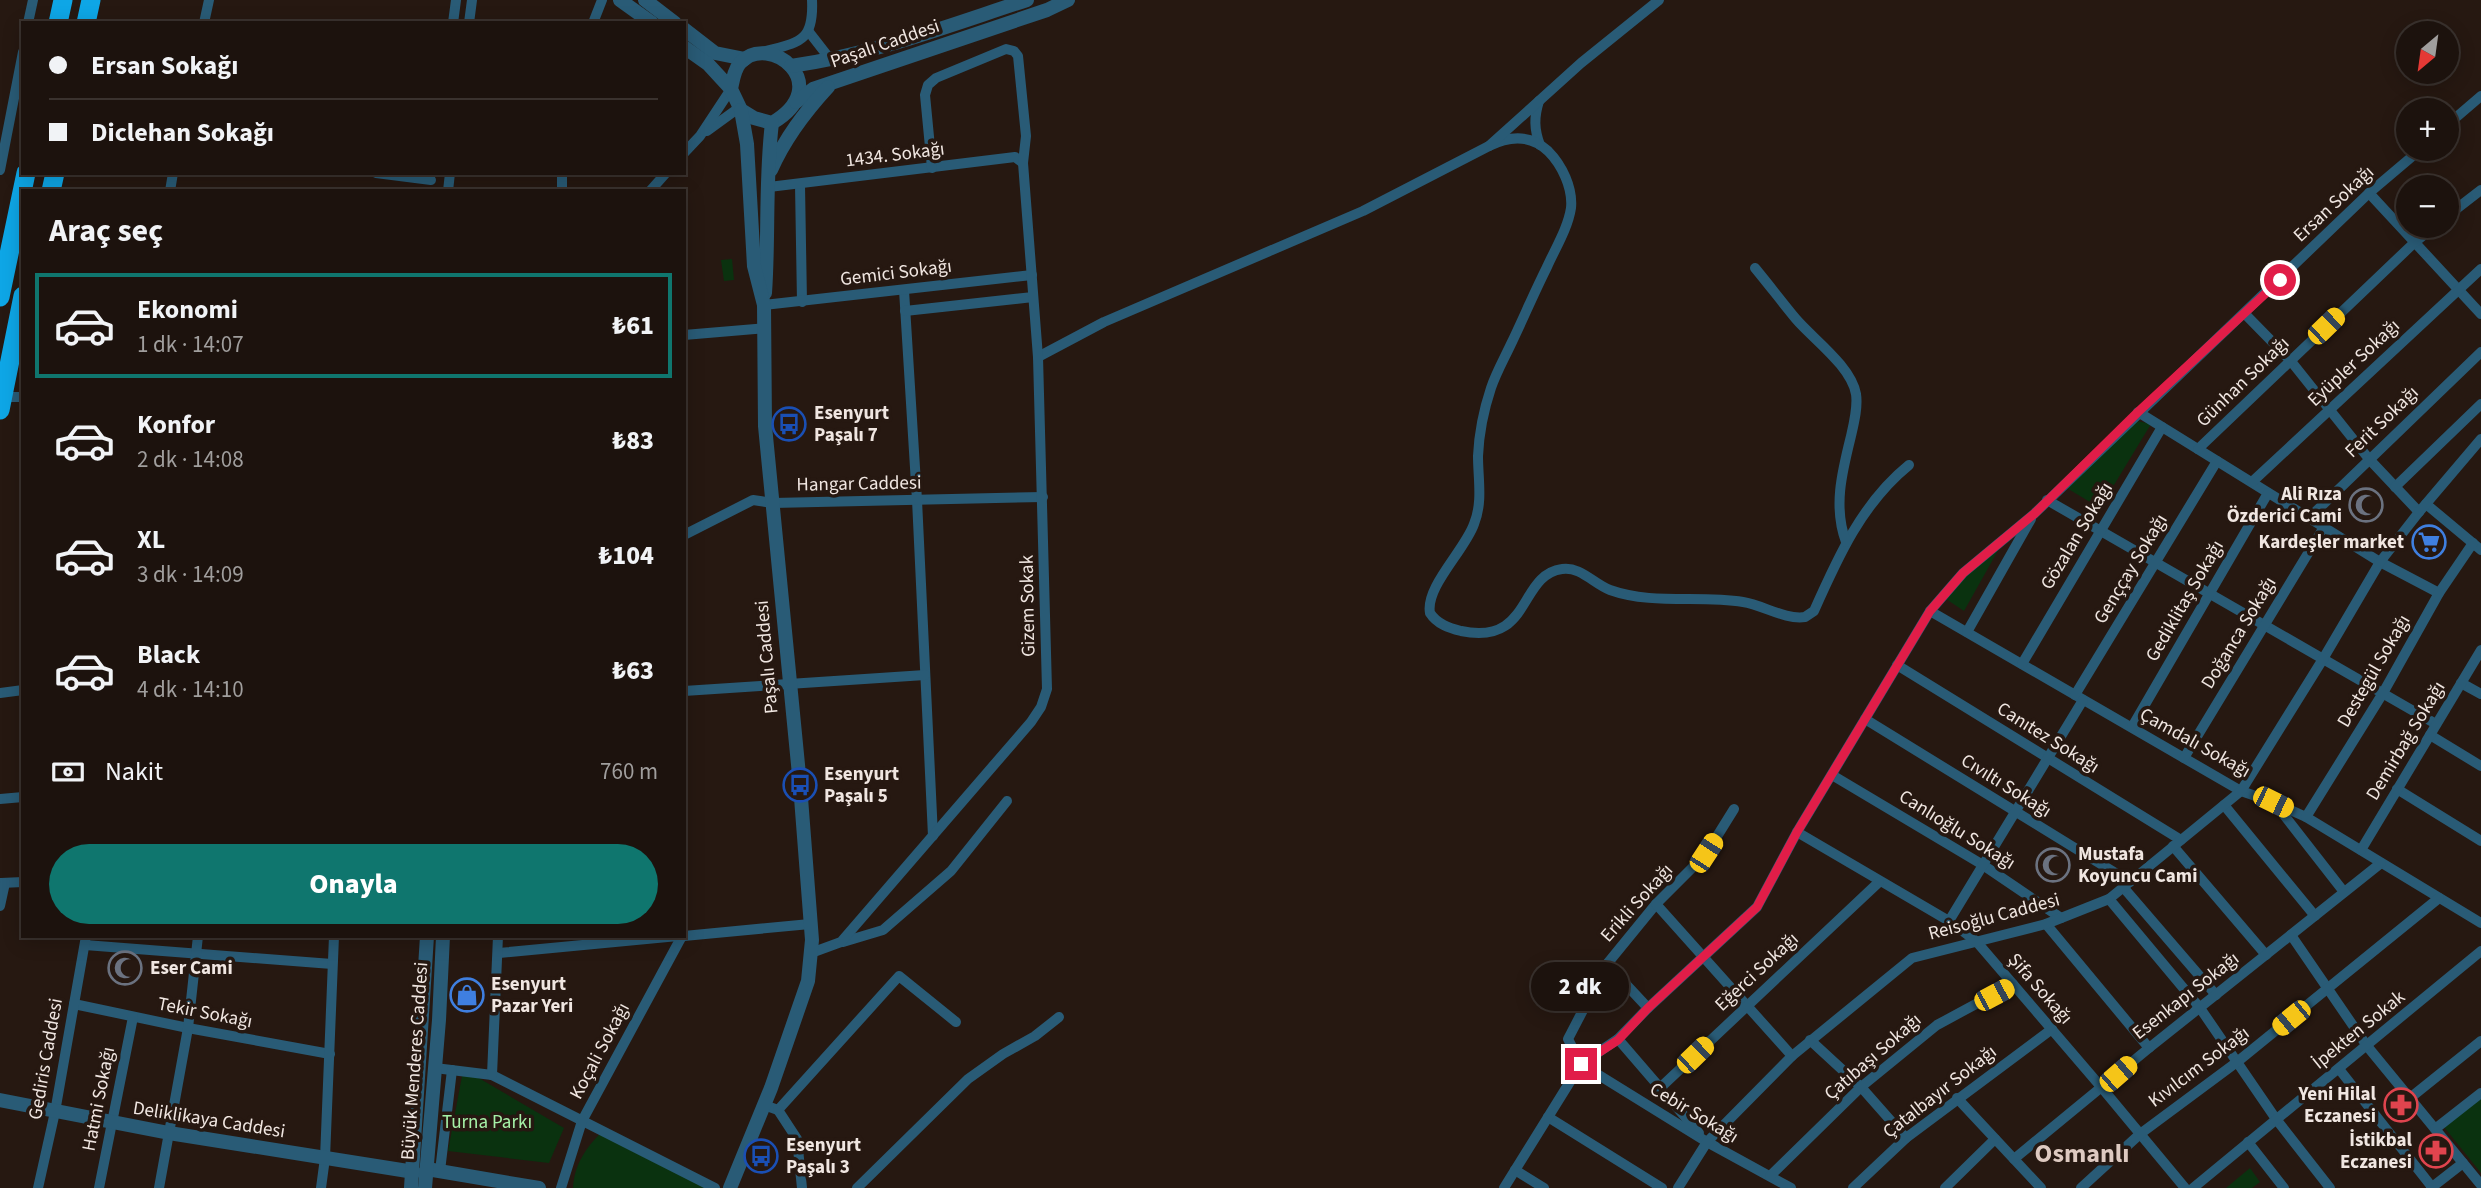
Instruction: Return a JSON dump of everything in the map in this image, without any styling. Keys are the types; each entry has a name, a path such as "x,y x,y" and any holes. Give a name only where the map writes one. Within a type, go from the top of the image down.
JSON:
{"highway":[{"path":"56,0 56,21"},
{"path":"57,21 63,0"},
{"path":"77,21 81,0"},
{"path":"86,21 91,0"},
{"path":"0,297 21,197"},
{"path":"1,403 21,306"}],"street":[{"path":"28,21 33,0"},
{"path":"204,21 209,0"},
{"path":"453,21 456,0"},
{"path":"469,21 472,0"},
{"path":"594,21 602,0"},
{"path":"620,0 649,21"},
{"path":"645,0 672,21"},
{"path":"686,151 700,136 731,89 734,73 745,59 797,42 809,32 814,19 812,0"},
{"name":"Paşalı Caddesi","path":"791,66 890,44 1027,0"},
{"name":"Paşalı Caddesi","path":"796,102 813,89 1046,10 1068,0"},
{"path":"1489,145 1622,28 1659,0"},
{"path":"686,31 715,53 745,59"},
{"path":"809,32 830,59"},
{"path":"686,48 708,64 731,89 740,108 754,118 772,123 785,115 796,102 800,85 794,68 777,56 761,52"},
{"name":"Gizem Sokak","path":"810,953 841,942 1031,722 1041,707 1047,689 1038,357 1023,163 1026,136 1018,56 1014,51 1006,49 936,78 928,85 925,95 932,168"},
{"path":"0,169 21,62"},
{"path":"769,181 780,149 803,114 831,83"},
{"path":"2459,115 2481,96"},
{"path":"1539,101 1535,131 1540,145"},
{"path":"700,136 740,108"},
{"name":"Paşalı Caddesi","path":"730,1188 771,1107 808,981 810,953 800,785 765,426 766,328 764,305 754,266 747,144 740,108"},
{"path":"764,305 772,123"},
{"path":"1038,357 1104,322 1363,211 1489,145 1518,137 1540,145 1554,157 1570,190 1571,209 1559,241 1491,387 1483,417 1478,454 1480,494 1475,523 1462,549 1431,596 1429,606 1434,619 1457,630 1476,634 1492,633 1512,621 1551,572 1568,568 1577,570 1609,590 1637,596 1718,598 1758,604 1782,614 1805,617 1814,611 1846,542 1883,489 1909,465"},
{"name":"1434. Sokağı","path":"769,181 800,185 1015,157 1023,163"},
{"name":"Ersan Sokağı","path":"1581,1064 1618,1040 1648,1008 1757,907 1797,832 1930,611 1963,573 2034,514 2138,412 2407,161"},
{"path":"390,175 431,181"},
{"path":"652,189 664,175"},
{"path":"800,185 802,302"},
{"path":"2459,207 2481,190"},
{"path":"2370,193 2481,314"},
{"name":"Günhan Sokağı","path":"2198,449 2420,238"},
{"path":"1755,268 1850,378 1856,394 1855,419 1838,508 1846,542"},
{"name":"Eyüpler Sokağı","path":"2252,482 2481,269"},
{"name":"Gemici Sokağı","path":"764,305 1032,275"},
{"path":"904,290 933,836"},
{"path":"905,311 1033,297"},
{"path":"2245,314 2290,360 2369,459 2395,487 2477,547"},
{"path":"686,335 766,328"},
{"name":"Ferit Sokağı","path":"2309,518 2481,352"},
{"path":"1,403 21,398"},
{"path":"2395,487 2481,404"},
{"path":"2138,412 2380,562 2440,593"},
{"name":"Gözalan Sokağı","path":"2022,664 2162,427"},
{"name":"Reisoğlu Caddesi","path":"1678,1188 1707,1142 1792,1056 1912,958 2046,924 2109,899 2241,790 2380,562 2481,439"},
{"name":"Genççay Sokağı","path":"1949,921 2048,758 2079,697 2217,461"},
{"name":"Gediklitaş Sokağı","path":"2132,727 2268,493"},
{"name":"Hangar Caddesi","path":"686,534 753,500 773,503 1043,497"},
{"path":"2047,500 2436,724"},
{"path":"1967,632 2034,514"},
{"name":"Doğanca Sokağı","path":"2184,758 2324,527"},
{"name":"Destegül Sokağı","path":"2306,817 2440,593 2477,547"},
{"name":"Çamdalı Sokağı","path":"1930,611 2241,790 2306,817 2481,923"},
{"name":"Demirbağ Sokağı","path":"2361,850 2481,650"},
{"name":"Canıtez Sokağı","path":"1897,665 2048,758 2177,843 2266,955"},
{"path":"686,691 789,682 925,676"},
{"path":"2461,683 2481,694"},
{"path":"2,691 21,690"},
{"name":"Cıvıltı Sokağı","path":"1865,719 2126,885 2216,995"},
{"path":"2430,735 2481,766"},
{"name":"Canlıoğlu Sokağı","path":"1832,775 1983,865 2061,918"},
{"path":"2397,789 2481,841"},
{"path":"0,799 21,797"},
{"path":"841,942 883,930 893,922 951,872 1007,801"},
{"path":"2273,802 2344,892"},
{"path":"2224,805 2315,916"},
{"name":"Erikli Sokağı","path":"1581,1064 1568,1039 1606,964 1656,904 1706,853 1734,809"},
{"name":"Şifa Sokağı","path":"1797,832 1949,921 1976,941 2185,1188"},
{"name":"Esenkapı Sokağı","path":"2014,1159 2148,1048 2381,863"},
{"name":"Eğerci Sokağı","path":"1660,1088 1879,882"},
{"path":"0,906 3,883 21,883"},
{"name":"Kıvılcım Sokağı","path":"2081,1188 2140,1134 2237,1062 2439,898"},
{"path":"2109,899 2200,1008 2276,1119 2330,1188"},
{"path":"1656,904 1792,1056"},
{"path":"686,935 810,924"},
{"path":"2046,924 2148,1048"},
{"path":"2291,935 2367,1046 2481,1185"},
{"path":"159,1188 188,1028 198,938"},
{"path":"321,1188 325,1158 334,938"},
{"name":"Büyük Menderes Caddesi","path":"411,1188 427,1171 426,938"},
{"name":"Büyük Menderes Caddesi","path":"425,1188 443,938"},
{"path":"492,1075 498,938"},
{"path":"499,953 658,938"},
{"name":"Koçali Sokağı","path":"561,1188 582,1121 678,938"},
{"path":"85,941 196,954 332,964"},
{"name":"Gediris Caddesi","path":"38,1188 55,1112 85,941"},
{"name":"İpekten Sokak","path":"2193,1188 2481,951"},
{"path":"1606,964 1648,1008"},
{"path":"802,1188 797,1139 771,1107 900,976 956,1022"},
{"name":"Çatıbaşı Sokağı","path":"1770,1176 1861,1087 1937,1025 2013,985"},
{"name":"Tekir Sokağı","path":"74,1004 330,1054"},
{"name":"Hatmi Sokağı","path":"99,1188 133,1017"},
{"path":"857,1188 968,1079 1003,1054 1035,1036 1059,1017"},
{"name":"Çatalbayır Sokağı","path":"1853,1188 1906,1138 2052,1029"},
{"path":"1618,1040 1707,1142"},
{"path":"1810,1040 1861,1087 1906,1138"},
{"path":"2410,1098 2481,1041"},
{"path":"1504,1188 1581,1064"},
{"name":"Cebir Sokağı","path":"1581,1064 1707,1142 1791,1188"},
{"path":"435,1068 492,1075 715,1188"},
{"path":"2339,1069 2431,1188 2463,1163"},
{"path":"427,1171 452,1070"},
{"path":"2435,1129 2481,1093"},
{"path":"1957,1098 2041,1188"},
{"name":"Deliklikaya Caddesi","path":"0,1100 169,1133 539,1188"},
{"path":"1548,1117 1662,1188"},
{"path":"1945,1188 1995,1139"},
{"path":"2248,1142 2284,1188"},
{"path":"1515,1170 1544,1188"}],"green space":[{"path":"732,259 734,280 724,281 721,260"},
{"path":"2137,421 2151,424 2100,508 2065,487"},
{"path":"2009,531 1964,611 1946,599 1947,593"},
{"name":"Turna Parkı","path":"462,1076 477,1077 564,1128 549,1163 448,1151"},
{"path":"2481,1098 2481,1173 2444,1127"},
{"path":"603,1131 709,1188 573,1188 582,1156"},
{"path":"2250,1168 2260,1182 2252,1188 2226,1188"}],"place":[{"name":"Esenyurt Paşalı 7","path":"789,424"},
{"name":"Ali Rıza Özderici Cami","path":"2366,505"},
{"name":"Kardeşler market","path":"2429,542"},
{"name":"Esenyurt Paşalı 5","path":"800,785"},
{"name":"Mustafa Koyuncu Cami","path":"2053,865"},
{"name":"Eser Cami","path":"125,968"},
{"name":"Esenyurt Pazar Yeri","path":"467,995"},
{"name":"Yeni Hilal Eczanesi","path":"2401,1105"},
{"name":"İstikbal Eczanesi","path":"2436,1151"},
{"name":"Esenyurt Paşalı 3","path":"761,1156"}],"district":[{"name":"Osmanlı","path":"2082,1153"}],"route":[{"path":"1581,1064 1618,1040 1648,1008 1757,907 1797,832 1930,611 1963,573 2034,514 2138,412 2280,280"}]}
